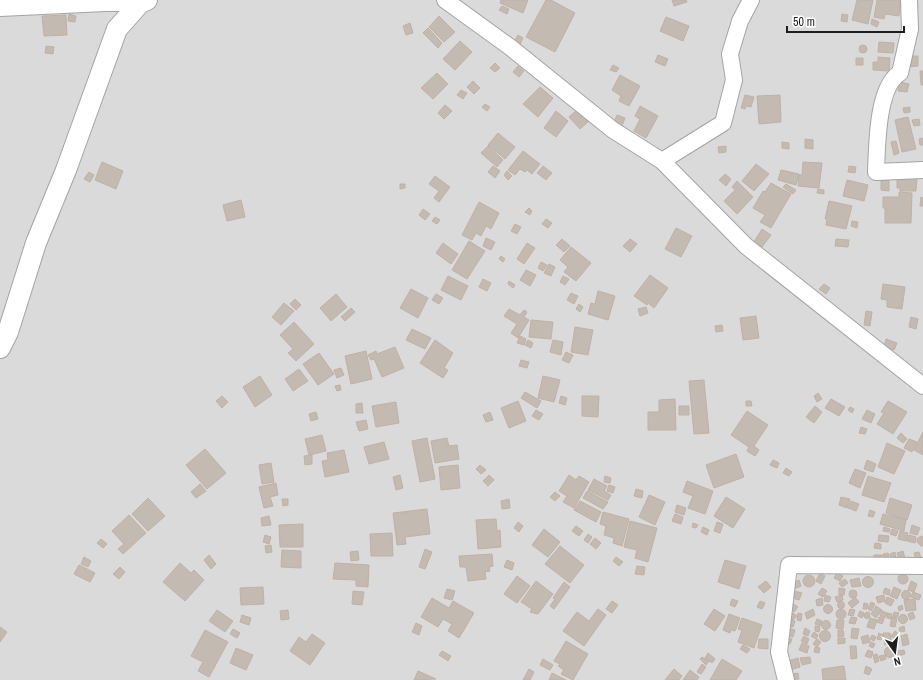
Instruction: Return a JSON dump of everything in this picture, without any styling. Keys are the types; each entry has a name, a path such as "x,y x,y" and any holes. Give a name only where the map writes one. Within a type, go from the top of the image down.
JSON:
{"street":[{"path":"445,0 510,47 613,130 662,161 746,246 923,386"},
{"path":"662,161 723,123 734,80 730,54 740,21 751,0"},
{"path":"909,0 910,29 900,73 894,76 880,107 876,172 923,170"},
{"path":"0,8 143,1"},
{"path":"0,348 8,332 36,243 66,170 117,29 143,1"},
{"path":"786,680 779,652 789,565 923,566"}],"shaded area":[{"path":"0,0 923,0 923,680 0,680"}],"building":[{"path":"501,0 528,0 523,13 500,3"},
{"path":"546,0 551,0 575,13 555,52 526,37"},
{"path":"672,0 686,0 687,2 674,6"},
{"path":"857,0 873,0 868,24 852,20"},
{"path":"877,0 901,0 899,16 885,14 884,19 874,17"},
{"path":"502,6 509,9 507,14 499,10"},
{"path":"69,14 76,16 75,22 68,21"},
{"path":"842,14 848,15 847,22 841,21"},
{"path":"66,15 67,35 44,36 42,16"},
{"path":"439,16 455,32 444,42 429,27"},
{"path":"666,17 689,26 683,41 660,31"},
{"path":"872,19 879,22 877,27 871,24"},
{"path":"410,23 413,33 406,35 403,26"},
{"path":"428,28 442,43 438,48 423,33"},
{"path":"518,35 523,38 520,44 514,42"},
{"path":"460,41 472,52 455,70 443,59"},
{"path":"879,42 894,43 893,53 878,52"},
{"path":"861,45 865,45 867,49 865,53 861,53 859,51 859,47"},
{"path":"46,46 54,47 53,54 45,53"},
{"path":"658,55 668,59 665,66 655,62"},
{"path":"908,56 918,56 918,66 908,67"},
{"path":"878,57 890,58 889,71 873,70 873,62 878,62"},
{"path":"856,58 863,58 863,65 856,65"},
{"path":"495,63 500,68 495,72 490,68"},
{"path":"613,65 619,68 616,72 610,70"},
{"path":"518,66 524,71 519,77 513,72"},
{"path":"920,71 923,71 923,85 921,85"},
{"path":"437,73 448,84 433,99 421,88"},
{"path":"620,75 640,86 629,106 619,101 621,96 612,90"},
{"path":"473,81 480,88 474,94 467,87"},
{"path":"900,82 909,84 907,92 898,91"},
{"path":"540,87 553,98 538,117 523,104"},
{"path":"461,90 467,93 463,99 457,95"},
{"path":"745,95 754,97 751,107 746,106 745,109 741,108"},
{"path":"780,95 781,122 759,124 757,96"},
{"path":"485,104 490,107 487,111 482,107"},
{"path":"445,105 452,111 444,119 438,113"},
{"path":"640,106 658,116 646,138 634,131 640,119 635,116"},
{"path":"910,107 910,112 904,113 903,108"},
{"path":"578,109 589,121 580,129 569,117"},
{"path":"556,111 568,121 556,137 544,128"},
{"path":"617,115 625,118 622,126 614,122"},
{"path":"908,117 916,149 902,152 895,120"},
{"path":"919,119 920,125 914,126 912,120"},
{"path":"498,133 515,147 505,159 488,145"},
{"path":"923,138 923,145 920,145 919,139"},
{"path":"805,139 813,140 813,149 805,148"},
{"path":"896,141 899,153 894,155 891,142"},
{"path":"782,142 789,143 789,149 782,148"},
{"path":"488,146 503,160 497,167 481,153"},
{"path":"726,146 726,152 719,153 718,147"},
{"path":"523,151 540,164 532,174 527,170 525,172 520,169 515,175 508,170"},
{"path":"102,162 123,171 116,189 95,180"},
{"path":"803,162 822,163 819,188 798,186 799,175 802,175"},
{"path":"756,164 769,174 754,191 742,181"},
{"path":"493,166 500,171 495,178 488,172"},
{"path":"543,166 552,173 546,180 537,173"},
{"path":"849,166 856,167 855,173 848,172"},
{"path":"781,170 799,174 796,185 778,180"},
{"path":"507,171 512,176 508,180 504,175"},
{"path":"89,172 94,175 90,182 84,179"},
{"path":"725,174 731,179 726,186 719,180"},
{"path":"435,176 450,187 439,202 434,198 439,191 429,184"},
{"path":"897,178 917,178 916,191 900,191 900,188 897,188"},
{"path":"847,180 868,185 864,201 843,196"},
{"path":"881,180 889,180 889,191 881,190"},
{"path":"737,181 753,197 737,214 724,201 735,190 732,187"},
{"path":"771,183 791,194 771,228 760,222 765,215 753,208 763,191 765,192"},
{"path":"400,184 405,184 405,188 400,189"},
{"path":"786,184 796,190 793,194 783,187"},
{"path":"818,189 824,190 824,194 817,193"},
{"path":"899,192 912,193 911,223 885,223 883,197 899,197"},
{"path":"921,197 923,198 923,206 920,206"},
{"path":"241,200 245,217 227,221 223,205"},
{"path":"829,201 852,206 846,229 826,225 827,219 825,219"},
{"path":"479,202 499,213 491,229 486,226 481,236 476,233 472,240 462,235"},
{"path":"529,208 532,211 530,215 525,212"},
{"path":"423,209 430,214 425,220 419,215"},
{"path":"435,217 440,220 437,224 432,221"},
{"path":"546,219 552,223 548,228 542,224"},
{"path":"852,221 858,222 857,228 851,226"},
{"path":"515,224 521,227 517,234 511,231"},
{"path":"676,228 692,236 681,257 665,249"},
{"path":"762,229 771,235 762,247 754,242"},
{"path":"486,238 495,242 491,250 483,246"},
{"path":"562,239 570,246 564,252 556,245"},
{"path":"630,239 637,244 630,252 623,246"},
{"path":"836,239 849,240 848,247 835,246"},
{"path":"469,241 485,251 467,279 452,270"},
{"path":"443,243 458,254 451,264 436,253"},
{"path":"527,243 535,248 524,264 517,259"},
{"path":"571,247 591,263 576,281 564,272 568,267 560,260"},
{"path":"501,256 505,259 503,262 499,259"},
{"path":"541,262 547,265 543,271 538,268"},
{"path":"549,264 555,267 551,276 544,273"},
{"path":"526,270 536,275 530,286 520,280"},
{"path":"650,275 668,288 654,308 648,303 647,305 634,296"},
{"path":"448,276 468,286 461,300 441,290"},
{"path":"563,276 569,279 565,285 560,282"},
{"path":"483,279 491,283 487,291 479,287"},
{"path":"509,281 515,285 513,288 508,284"},
{"path":"824,284 830,288 826,294 819,289"},
{"path":"883,284 905,287 902,309 887,307 887,300 881,299"},
{"path":"411,289 428,298 418,318 400,308"},
{"path":"598,291 615,296 608,320 588,314 591,303 595,304"},
{"path":"571,293 578,296 574,304 567,300"},
{"path":"336,294 347,307 331,321 320,308"},
{"path":"436,294 443,298 439,304 432,300"},
{"path":"295,299 301,305 296,310 290,304"},
{"path":"284,303 294,311 281,325 272,317"},
{"path":"579,304 583,307 580,312 576,309"},
{"path":"646,307 648,313 640,316 638,309"},
{"path":"351,308 355,312 345,321 341,317"},
{"path":"509,309 520,315 524,310 527,312 524,317 529,320 518,338 511,333 517,324 504,316"},
{"path":"866,311 872,312 870,326 864,325"},
{"path":"756,316 759,338 743,340 740,318"},
{"path":"911,317 918,319 916,329 909,327"},
{"path":"531,320 553,322 551,339 529,337"},
{"path":"294,322 314,344 296,361 288,353 293,349 280,335"},
{"path":"722,325 723,331 716,332 715,326"},
{"path":"575,327 593,330 588,355 571,352"},
{"path":"412,329 431,338 425,349 406,340"},
{"path":"520,336 526,339 524,345 517,343"},
{"path":"886,339 897,343 894,350 884,346"},
{"path":"435,340 453,353 444,368 448,370 443,378 420,363"},
{"path":"528,340 533,343 531,348 525,345"},
{"path":"553,340 563,342 561,355 550,352"},
{"path":"395,347 404,368 382,377 374,359 371,360 368,355 376,351 377,354"},
{"path":"366,351 372,379 351,384 345,356"},
{"path":"566,352 573,355 569,363 562,360"},
{"path":"319,353 334,374 318,385 303,364"},
{"path":"521,360 529,362 527,368 519,366"},
{"path":"341,368 344,375 337,378 334,370"},
{"path":"299,369 308,381 293,391 285,379"},
{"path":"260,376 272,395 255,407 243,387"},
{"path":"543,376 560,380 554,402 538,398"},
{"path":"704,380 709,433 694,434 689,381"},
{"path":"340,385 341,390 337,391 335,386"},
{"path":"525,392 541,401 537,408 521,398"},
{"path":"818,393 822,399 817,402 814,396"},
{"path":"222,396 228,402 222,408 216,401"},
{"path":"561,396 567,398 565,405 559,403"},
{"path":"582,396 599,396 598,417 582,416"},
{"path":"675,399 676,430 648,430 648,412 659,412 659,400"},
{"path":"831,399 845,407 839,416 825,408"},
{"path":"518,401 526,421 509,428 501,408"},
{"path":"746,401 751,401 752,406 746,406"},
{"path":"888,401 907,412 893,434 877,424 884,413 881,412"},
{"path":"396,402 399,423 376,427 372,406"},
{"path":"362,403 363,413 356,413 356,404"},
{"path":"679,406 689,406 689,415 679,415"},
{"path":"815,406 822,412 814,423 806,417"},
{"path":"850,407 854,409 852,413 848,410"},
{"path":"536,410 543,414 539,420 532,416"},
{"path":"867,410 875,414 871,423 862,419"},
{"path":"747,411 768,425 754,446 759,450 755,456 747,451 749,447 731,435"},
{"path":"316,412 318,419 311,421 309,414"},
{"path":"490,412 493,420 486,422 483,415"},
{"path":"366,420 368,429 359,431 356,422"},
{"path":"861,427 867,429 865,434 859,433"},
{"path":"923,432 923,455 914,450"},
{"path":"901,433 907,439 903,443 897,438"},
{"path":"322,435 326,451 309,455 305,439"},
{"path":"427,438 435,479 420,482 412,441"},
{"path":"447,438 449,446 457,445 459,459 435,463 431,441"},
{"path":"909,439 917,442 912,452 904,448"},
{"path":"384,442 389,459 369,464 364,447"},
{"path":"887,443 905,451 894,474 878,467"},
{"path":"205,449 226,473 207,489 186,465"},
{"path":"344,450 349,472 325,477 322,461 328,460 327,453"},
{"path":"736,454 744,477 714,488 706,465"},
{"path":"312,455 312,464 305,465 304,456"},
{"path":"773,460 779,463 777,468 770,465"},
{"path":"867,460 876,464 873,472 864,469"},
{"path":"271,463 274,482 262,484 259,465"},
{"path":"458,465 460,488 441,490 439,467"},
{"path":"480,465 486,470 481,474 476,469"},
{"path":"786,468 792,472 789,476 783,473"},
{"path":"855,469 866,473 860,488 849,483"},
{"path":"400,475 403,488 396,490 393,477"},
{"path":"489,475 494,480 488,486 483,481"},
{"path":"569,475 576,480 579,476 589,482 574,508 563,502 567,496 559,491"},
{"path":"605,476 611,478 610,483 604,482"},
{"path":"868,476 891,483 884,502 862,495"},
{"path":"594,479 607,486 604,491 611,495 608,500 588,490"},
{"path":"687,481 713,491 705,514 688,508 693,496 683,492"},
{"path":"276,483 278,495 270,497 273,506 264,508 259,487"},
{"path":"200,484 206,491 196,498 191,492"},
{"path":"609,485 615,487 613,493 607,491"},
{"path":"636,489 643,491 642,498 634,496"},
{"path":"587,491 608,502 603,509 583,498"},
{"path":"555,492 560,496 555,501 550,497"},
{"path":"649,495 665,502 655,525 639,517"},
{"path":"726,497 745,509 733,528 714,516"},
{"path":"841,497 850,499 847,508 839,505"},
{"path":"148,498 165,516 148,531 132,514"},
{"path":"890,498 912,505 907,520 886,513"},
{"path":"282,499 288,499 288,505 283,506"},
{"path":"509,499 510,508 502,509 501,501"},
{"path":"580,501 601,512 596,522 574,510"},
{"path":"851,501 859,504 856,511 848,508"},
{"path":"677,505 686,508 684,515 675,512"},
{"path":"427,509 430,534 405,537 406,544 397,545 393,513"},
{"path":"870,510 875,512 873,517 868,516"},
{"path":"603,512 629,519 622,546 613,543 614,538 604,535 606,526 600,524"},
{"path":"675,514 683,517 681,524 672,521"},
{"path":"883,514 906,520 904,531 880,524"},
{"path":"129,515 146,533 123,554 118,549 124,544 112,531"},
{"path":"269,516 271,525 262,526 261,518"},
{"path":"496,519 497,531 500,530 501,547 478,549 476,520"},
{"path":"630,521 657,528 648,562 635,558 637,550 624,547"},
{"path":"518,522 523,526 519,532 514,528"},
{"path":"717,522 723,524 720,533 714,531"},
{"path":"693,523 698,525 696,528 692,527"},
{"path":"303,524 303,547 280,547 279,525"},
{"path":"912,525 920,528 917,535 910,533"},
{"path":"576,526 583,531 579,536 572,531"},
{"path":"703,527 709,530 707,535 701,532"},
{"path":"884,527 890,529 889,532 883,531"},
{"path":"544,529 560,542 548,557 532,545"},
{"path":"892,529 898,531 896,536 890,534"},
{"path":"900,531 908,533 906,541 898,539"},
{"path":"392,533 393,556 371,556 370,534"},
{"path":"588,534 592,537 588,543 584,540"},
{"path":"265,535 271,537 269,544 263,542"},
{"path":"879,535 889,536 888,542 878,541"},
{"path":"909,535 916,537 915,543 907,541"},
{"path":"921,536 923,537 923,546 917,542 917,539"},
{"path":"595,538 601,543 596,549 590,544"},
{"path":"101,539 107,544 103,548 97,543"},
{"path":"875,543 881,544 881,549 874,548"},
{"path":"271,545 272,552 266,553 265,546"},
{"path":"560,546 584,565 570,583 545,564"},
{"path":"425,549 432,552 425,569 419,567"},
{"path":"282,550 301,551 301,568 281,567"},
{"path":"358,551 359,560 351,561 350,552"},
{"path":"903,551 905,558 899,560 897,553"},
{"path":"895,552 896,559 891,560 890,554"},
{"path":"919,552 921,558 916,560 914,553"},
{"path":"888,553 890,559 884,560 883,554"},
{"path":"492,554 493,566 489,567 490,571 485,572 486,579 468,581 466,567 460,567 459,556"},
{"path":"209,555 216,564 211,569 204,560"},
{"path":"874,555 882,555 882,561 874,562"},
{"path":"84,557 91,561 88,567 81,564"},
{"path":"616,557 623,562 619,566 613,561"},
{"path":"507,560 514,563 512,570 504,567"},
{"path":"725,560 746,566 739,589 718,582"},
{"path":"180,563 191,573 194,570 204,580 185,601 163,582"},
{"path":"335,563 369,565 368,587 356,586 356,580 333,579"},
{"path":"79,565 95,573 90,582 74,574"},
{"path":"637,566 645,567 644,575 635,574"},
{"path":"120,567 125,572 119,579 113,574"},
{"path":"820,573 825,576 821,584 816,581"},
{"path":"837,573 843,576 840,581 834,578"},
{"path":"903,574 908,579 903,584 898,579"},
{"path":"807,575 811,575 815,581 811,587 807,587 803,583 803,579"},
{"path":"517,576 530,586 517,603 504,594"},
{"path":"868,576 872,578 874,582 872,586 868,588 864,586 862,582 864,578"},
{"path":"859,578 861,586 852,587 850,580"},
{"path":"845,579 848,583 842,587 839,583"},
{"path":"799,580 801,586 794,589 791,584"},
{"path":"536,581 553,594 538,614 530,612 532,609 521,602"},
{"path":"766,581 771,587 764,593 758,587"},
{"path":"911,581 917,584 914,592 908,590"},
{"path":"564,582 570,587 554,609 550,606 555,599 553,598"},
{"path":"263,587 264,604 241,605 240,588"},
{"path":"894,587 901,590 897,599 890,596"},
{"path":"822,588 827,591 823,597 818,594"},
{"path":"839,588 845,589 844,595 839,595"},
{"path":"885,588 890,590 889,595 883,593"},
{"path":"447,589 455,591 452,600 444,598"},
{"path":"853,590 856,591 856,597 853,598 850,597 849,594 850,591"},
{"path":"906,590 911,595 906,600 901,595"},
{"path":"353,591 364,592 362,605 352,604"},
{"path":"794,591 802,593 799,600 792,598"},
{"path":"913,592 921,595 919,600 911,597"},
{"path":"825,595 831,597 829,602 824,601"},
{"path":"842,595 843,600 837,602 835,597"},
{"path":"884,595 885,601 878,603 876,597"},
{"path":"855,597 859,602 852,608 848,603"},
{"path":"887,597 894,600 891,606 885,603"},
{"path":"432,598 449,608 453,601 474,613 459,638 448,631 452,624 443,619 438,627 421,617"},
{"path":"822,598 823,605 817,606 816,600"},
{"path":"732,599 738,601 735,607 730,605"},
{"path":"915,599 916,610 906,611 904,600"},
{"path":"612,601 618,605 612,613 606,609"},
{"path":"760,601 765,603 762,609 757,607"},
{"path":"841,602 844,605 841,608 838,605"},
{"path":"871,602 875,604 871,611 868,609"},
{"path":"792,603 798,607 794,612 788,608"},
{"path":"864,603 868,604 867,609 863,609"},
{"path":"826,605 830,605 832,609 830,613 826,613 824,611 824,607"},
{"path":"902,605 903,609 899,611 898,607"},
{"path":"876,606 882,610 876,618 871,614"},
{"path":"598,609 606,615 584,646 563,631 577,612 589,621"},
{"path":"714,609 725,616 715,631 704,624"},
{"path":"813,609 815,615 807,619 805,613"},
{"path":"841,609 846,614 841,619 836,614"},
{"path":"850,609 855,610 853,616 848,615"},
{"path":"217,610 233,621 225,632 209,621"},
{"path":"288,610 289,619 281,620 280,611"},
{"path":"860,611 864,613 862,618 858,616"},
{"path":"882,611 887,613 885,618 880,616"},
{"path":"869,612 870,617 867,619 864,617 865,613"},
{"path":"894,612 899,613 897,618 893,617"},
{"path":"913,612 915,618 910,620 908,614"},
{"path":"793,613 797,616 793,620 790,616"},
{"path":"798,613 802,614 801,621 797,620"},
{"path":"887,613 892,614 891,619 887,618"},
{"path":"729,614 740,618 735,631 731,630 730,633 723,630"},
{"path":"903,614 908,619 903,624 898,619"},
{"path":"242,615 251,618 249,625 240,622"},
{"path":"851,617 857,618 855,624 849,623"},
{"path":"879,617 884,619 882,624 877,622"},
{"path":"892,617 897,619 895,627 890,626"},
{"path":"742,618 762,625 754,648 738,642 742,630 738,629"},
{"path":"870,618 877,620 874,629 867,627"},
{"path":"817,619 822,621 820,626 815,624"},
{"path":"790,620 795,621 793,627 788,626"},
{"path":"826,620 831,625 826,630 821,625"},
{"path":"837,620 844,620 843,629 836,628"},
{"path":"416,623 422,626 419,635 412,632"},
{"path":"815,626 820,627 819,632 815,631"},
{"path":"904,626 905,631 900,632 899,628"},
{"path":"0,627 7,632 0,642"},
{"path":"788,628 795,630 793,637 786,635"},
{"path":"805,628 810,631 808,636 803,634"},
{"path":"852,628 859,629 857,639 851,638"},
{"path":"233,629 240,633 237,638 230,634"},
{"path":"205,630 228,642 209,677 198,671 203,662 191,656"},
{"path":"838,630 843,630 844,636 838,637"},
{"path":"823,631 827,631 829,632 829,640 823,641 820,638 820,634"},
{"path":"895,631 900,635 896,640 891,636"},
{"path":"814,632 818,635 816,639 811,636"},
{"path":"879,633 883,635 881,640 877,639"},
{"path":"883,633 890,633 892,644 885,645"},
{"path":"312,634 325,643 310,665 290,651 299,637 306,642"},
{"path":"907,634 909,644 903,646 901,636"},
{"path":"868,635 870,642 863,644 861,637"},
{"path":"872,635 876,637 874,641 870,639"},
{"path":"804,636 809,639 807,644 801,641"},
{"path":"787,637 792,639 790,644 785,642"},
{"path":"838,638 845,638 845,643 838,644"},
{"path":"759,639 768,639 768,649 758,648"},
{"path":"817,639 821,642 817,647 813,644"},
{"path":"896,640 899,643 896,646 893,643"},
{"path":"566,641 588,654 573,680 561,674 564,670 558,666 560,664 554,661"},
{"path":"871,642 875,644 873,648 869,646"},
{"path":"802,643 809,646 807,653 799,650"},
{"path":"743,645 750,649 747,653 740,649"},
{"path":"850,646 856,646 857,658 851,659"},
{"path":"815,647 820,648 819,653 814,652"},
{"path":"888,647 892,647 894,648 894,656 888,657 885,654 885,650"},
{"path":"236,648 253,655 246,670 230,663"},
{"path":"868,650 873,652 871,658 865,656"},
{"path":"904,650 905,654 898,656 897,651"},
{"path":"442,651 451,656 448,661 439,655"},
{"path":"708,653 715,659 712,663 705,658"},
{"path":"877,654 879,661 875,663 873,655"},
{"path":"885,655 886,659 881,661 879,656"},
{"path":"702,657 709,661 706,665 700,659"},
{"path":"810,657 811,663 802,665 800,658"},
{"path":"798,658 800,667 790,670 788,661"},
{"path":"543,659 553,665 550,670 540,665"},
{"path":"722,659 742,671 736,680 710,680"},
{"path":"702,664 706,667 701,674 697,672"},
{"path":"844,666 846,680 823,680 822,669"},
{"path":"866,666 872,669 869,675 864,673"},
{"path":"529,669 534,672 530,680 523,680"},
{"path":"674,669 682,676 679,680 665,680"},
{"path":"690,670 699,677 697,680 683,680"},
{"path":"418,671 436,679 414,680"},
{"path":"552,673 566,680 549,680"},
{"path":"798,673 799,679 790,680 789,675"}]}
